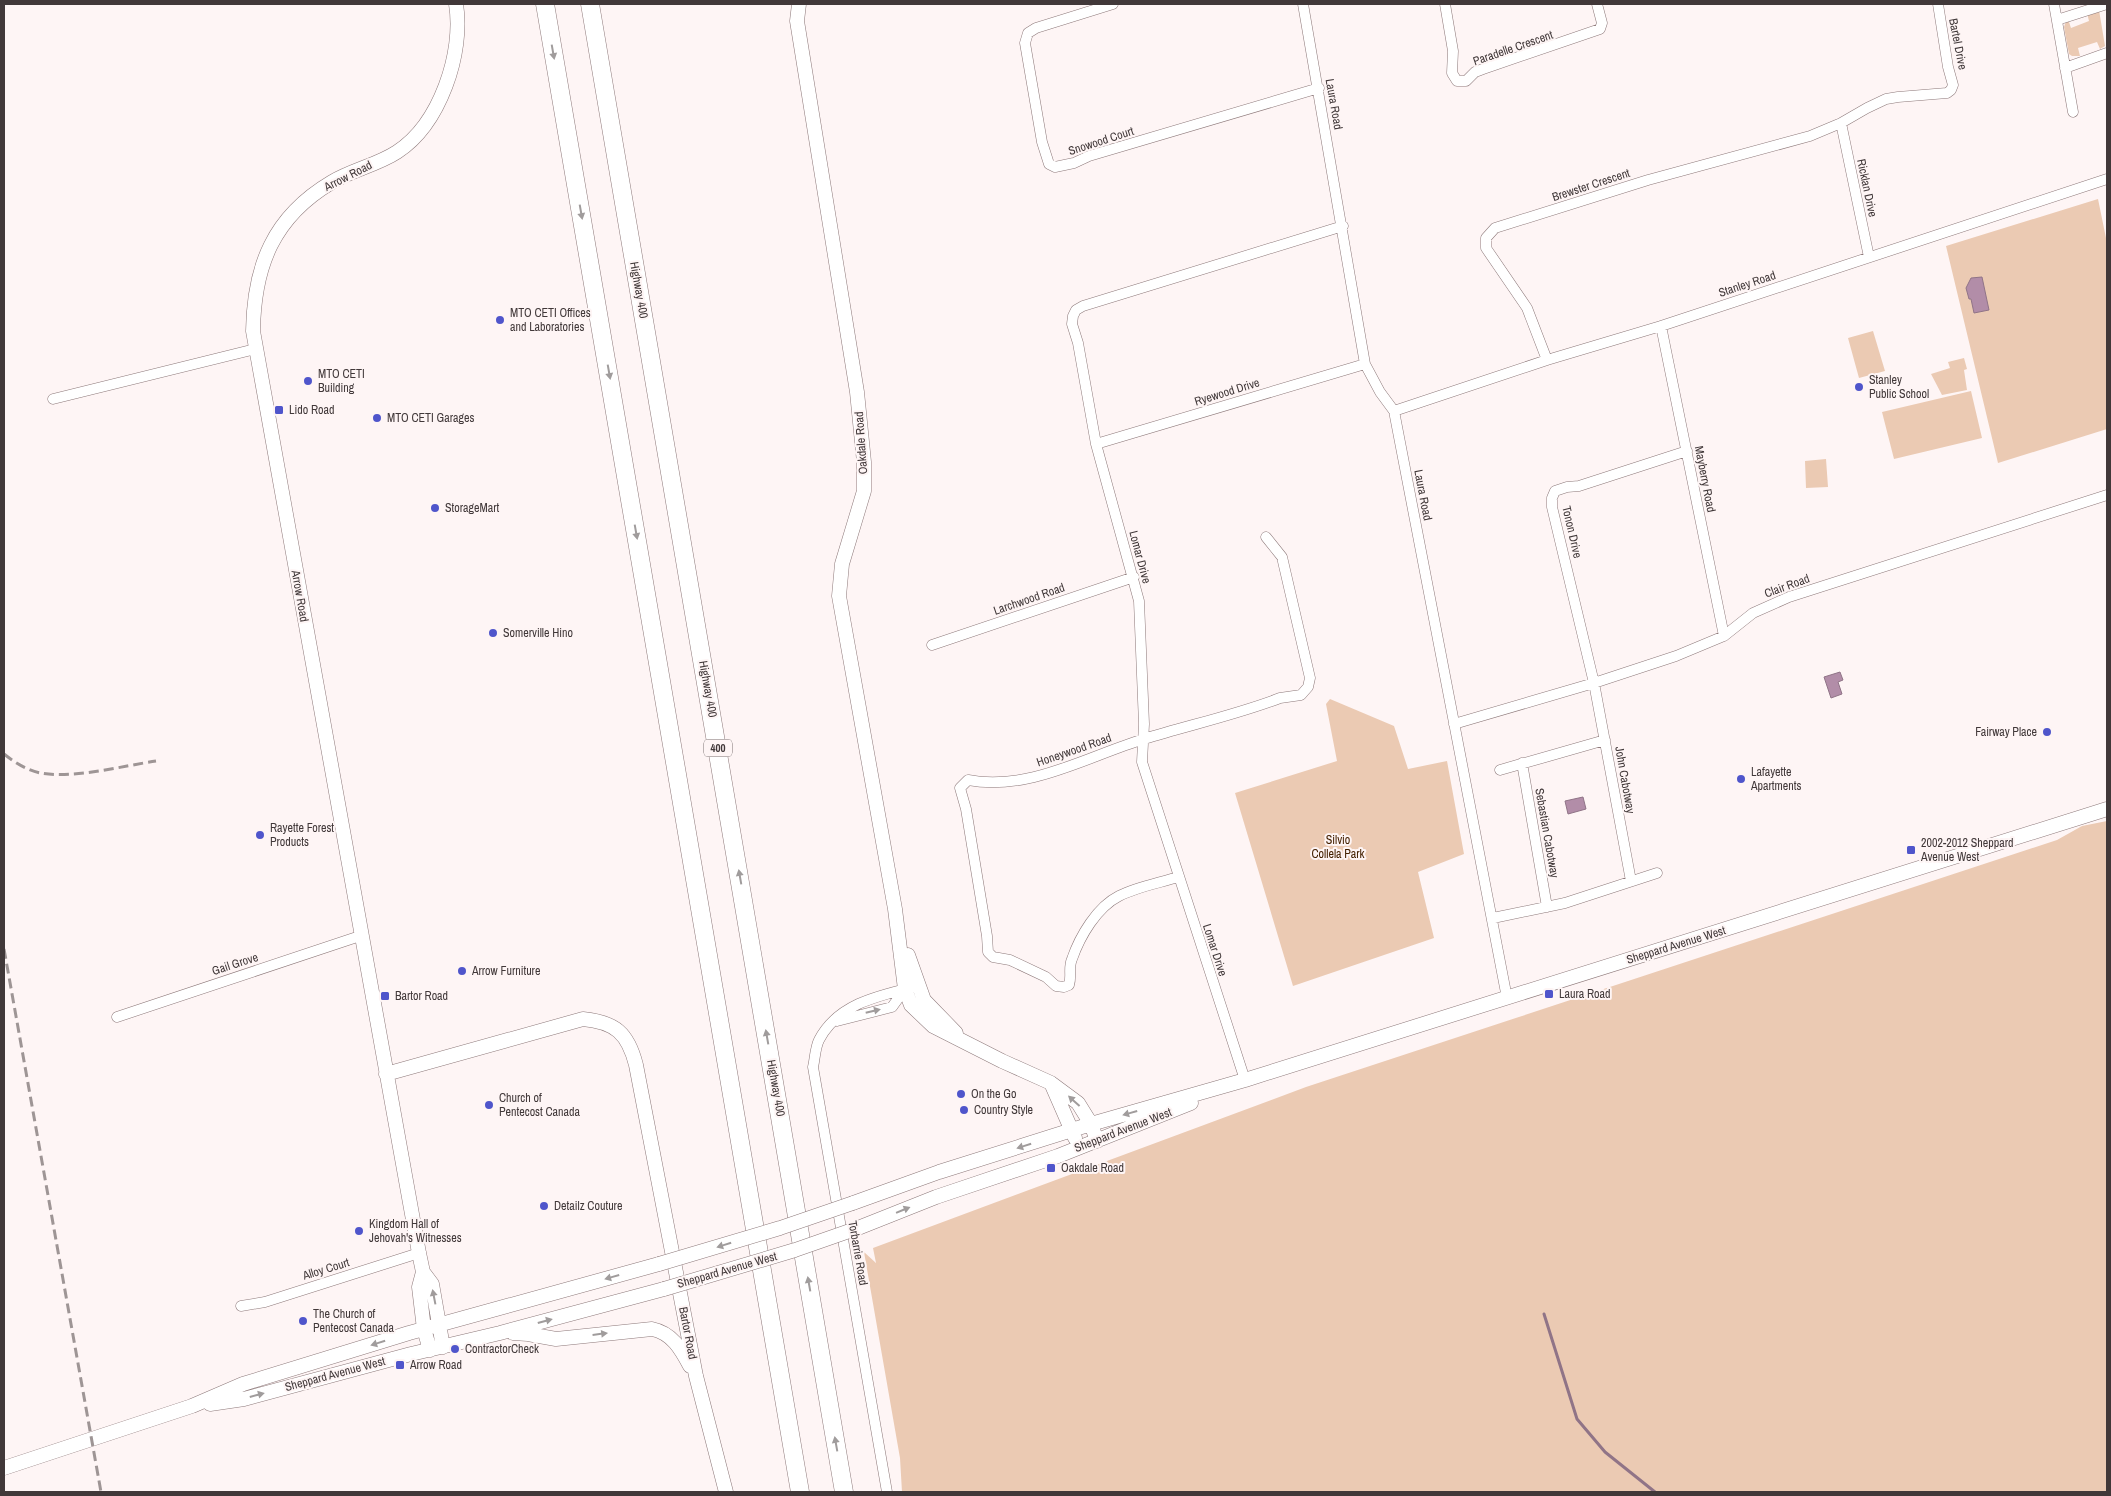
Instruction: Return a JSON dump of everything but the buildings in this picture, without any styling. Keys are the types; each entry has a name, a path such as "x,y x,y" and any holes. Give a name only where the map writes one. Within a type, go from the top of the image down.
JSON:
{"highway":[{"path":"545,4 800,1492"},
{"name":"Highway 400","path":"590,4 844,1492"}],"street":[{"name":"Arrow Road","path":"436,1348 440,1325 432,1284 423,1272 419,1253 360,936 255,349 253,301 256,284 269,246 294,212 332,182 396,153 411,141 429,120 447,84 457,35 456,4"},
{"name":"Oakdale Road","path":"799,4 797,20 857,392 864,462 864,491 842,564 839,596 895,909 912,988 963,1041 1051,1083 1078,1103 1092,1124 1097,1141"},
{"name":"Snowood Court","path":"1113,4 1036,28 1028,33 1025,43 1042,142 1049,164 1055,167 1074,163 1088,156 1319,88"},
{"name":"Laura Road","path":"1303,4 1343,226 1365,364 1380,392 1394,411 1507,998"},
{"name":"Paradelle Crescent","path":"1445,4 1453,51 1452,73 1456,81 1462,82 1483,69 1600,29 1602,23 1597,4"},
{"name":"Bartel Drive","path":"1841,123 1867,108 1886,100 1898,97 1941,95 1952,90 1953,85 1948,67 1938,4"},
{"path":"2054,4 2073,112"},
{"path":"2057,20 2106,4 2107,16"},
{"path":"2065,68 2107,53"},
{"name":"Ricklan Drive","path":"1841,123 1869,257"},
{"name":"Brewster Crescent","path":"1547,360 1527,308 1486,248 1486,238 1495,228 1648,180 1810,136 1841,123"},
{"name":"Stanley Road","path":"1394,411 1547,360 1661,326 2107,179"},
{"name":"Lomar Drive","path":"1245,1080 1142,762 1139,601 1134,577 1096,444 1078,343 1072,324 1076,310 1083,306 1343,226"},
{"name":"Mayberry Road","path":"1661,326 1724,636"},
{"path":"53,399 255,349"},
{"name":"Ryewood Drive","path":"1096,444 1365,364"},
{"name":"Tonon Drive","path":"1594,683 1552,507 1552,498 1556,491 1567,487 1579,486 1687,451"},
{"name":"Clair Road","path":"1454,724 1594,683 1676,656 1724,636 1754,613 1784,598 2107,495"},
{"name":"Honeywood Road","path":"1178,877 1120,895 1109,903 1097,915 1079,941 1070,965 1070,983 1064,987 1056,986 1046,977 1010,960 993,957 988,952 987,936 960,788 968,780 988,783 1042,775 1143,739 1280,698 1301,695 1308,687 1310,678 1282,557 1266,537"},
{"name":"Larchwood Road","path":"932,645 1134,577"},
{"name":"John Cabotway","path":"1594,683 1631,881"},
{"path":"1500,770 1605,740"},
{"name":"Sebastian Cabotway","path":"1522,763 1547,908"},
{"name":"Sheppard Avenue West","path":"4,1468 192,1406 243,1384 424,1329 659,1264 780,1228 940,1172 1092,1124 1245,1080 2107,809"},
{"path":"1493,918 1547,908 1658,873"},
{"name":"Gail Grove","path":"117,1017 360,936"},
{"path":"833,1023 892,1007 912,988"},
{"name":"Torbarrie Road","path":"887,1492 813,1067 819,1041 833,1023 854,1004 881,994 912,988"},
{"name":"Bartor Road","path":"386,1074 583,1019 602,1021 616,1028 626,1039 636,1065 696,1376 726,1492"},
{"name":"Sheppard Avenue West","path":"192,1406 244,1399 500,1333 664,1289 795,1250 858,1228 936,1197 1097,1141 1245,1080"},
{"path":"1051,1083 1070,1131 1080,1147"},
{"name":"Alloy Court","path":"241,1306 265,1302 419,1253"},
{"name":"Arrow Road","path":"423,1272 419,1287 424,1329 436,1348"},
{"path":"500,1333 528,1334 556,1340 641,1329 657,1330 666,1334 680,1349 696,1376"}],"green space":[{"path":"2099,10 2105,46 2100,49 2097,42 2078,48 2080,56 2072,56 2069,54 2064,27 2066,21 2068,19 2071,28 2089,21 2087,13"},
{"path":"2098,199 2107,243 2107,429 1998,463 1946,246"},
{"path":"1873,331 1885,371 1859,378 1848,338"},
{"path":"1964,358 1967,369 1964,370 1967,390 1942,395 1931,374 1950,368 1948,362"},
{"path":"1971,391 1982,438 1894,459 1882,412"},
{"path":"1826,459 1828,487 1806,488 1805,461"},
{"name":"Silvio Collela Park","path":"1330,699 1394,726 1408,769 1447,761 1464,854 1418,872 1434,938 1293,986 1235,793 1337,761 1326,704"},
{"path":"2107,821 2107,1492 902,1492 900,1458 864,1252 876,1263 873,1248 1306,1087 2057,840 2082,826"}],"shaded area":[{"path":"1982,277 1989,310 1974,313 1966,288 1971,278"},
{"path":"1840,672 1843,680 1838,682 1842,694 1831,698 1824,677"},
{"path":"1583,797 1586,809 1568,814 1565,801"}],"waterway":[{"path":"1544,1314 1577,1419 1605,1452 1655,1492"}],"railway":[{"path":"4,754 31,770 54,774 83,773 156,761"},
{"path":"4,949 101,1492"}],"place":[{"name":"MTO CETI Offices and Laboratories","path":"500,320"},
{"name":"MTO CETI Building","path":"308,381"},
{"name":"Stanley Public School","path":"1859,387"},
{"name":"Lido Road","path":"279,410"},
{"name":"MTO CETI Garages","path":"377,418"},
{"name":"StorageMart","path":"435,508"},
{"name":"Somerville Hino","path":"493,633"},
{"name":"Fairway Place","path":"2047,732"},
{"name":"Lafayette Apartments","path":"1741,779"},
{"name":"Rayette Forest Products","path":"260,835"},
{"name":"2002-2012 Sheppard Avenue West","path":"1911,850"},
{"name":"Arrow Furniture","path":"462,971"},
{"name":"Laura Road","path":"1549,994"},
{"name":"Bartor Road","path":"385,996"},
{"name":"On the Go","path":"961,1094"},
{"name":"Church of Pentecost Canada","path":"489,1105"},
{"name":"Country Style","path":"964,1110"},
{"name":"Oakdale Road","path":"1051,1168"},
{"name":"Detailz Couture","path":"544,1206"},
{"name":"Kingdom Hall of Jehovah's Witnesses","path":"359,1231"},
{"name":"The Church of Pentecost Canada","path":"303,1321"},
{"name":"ContractorCheck","path":"455,1349"},
{"name":"Arrow Road","path":"400,1365"}]}
